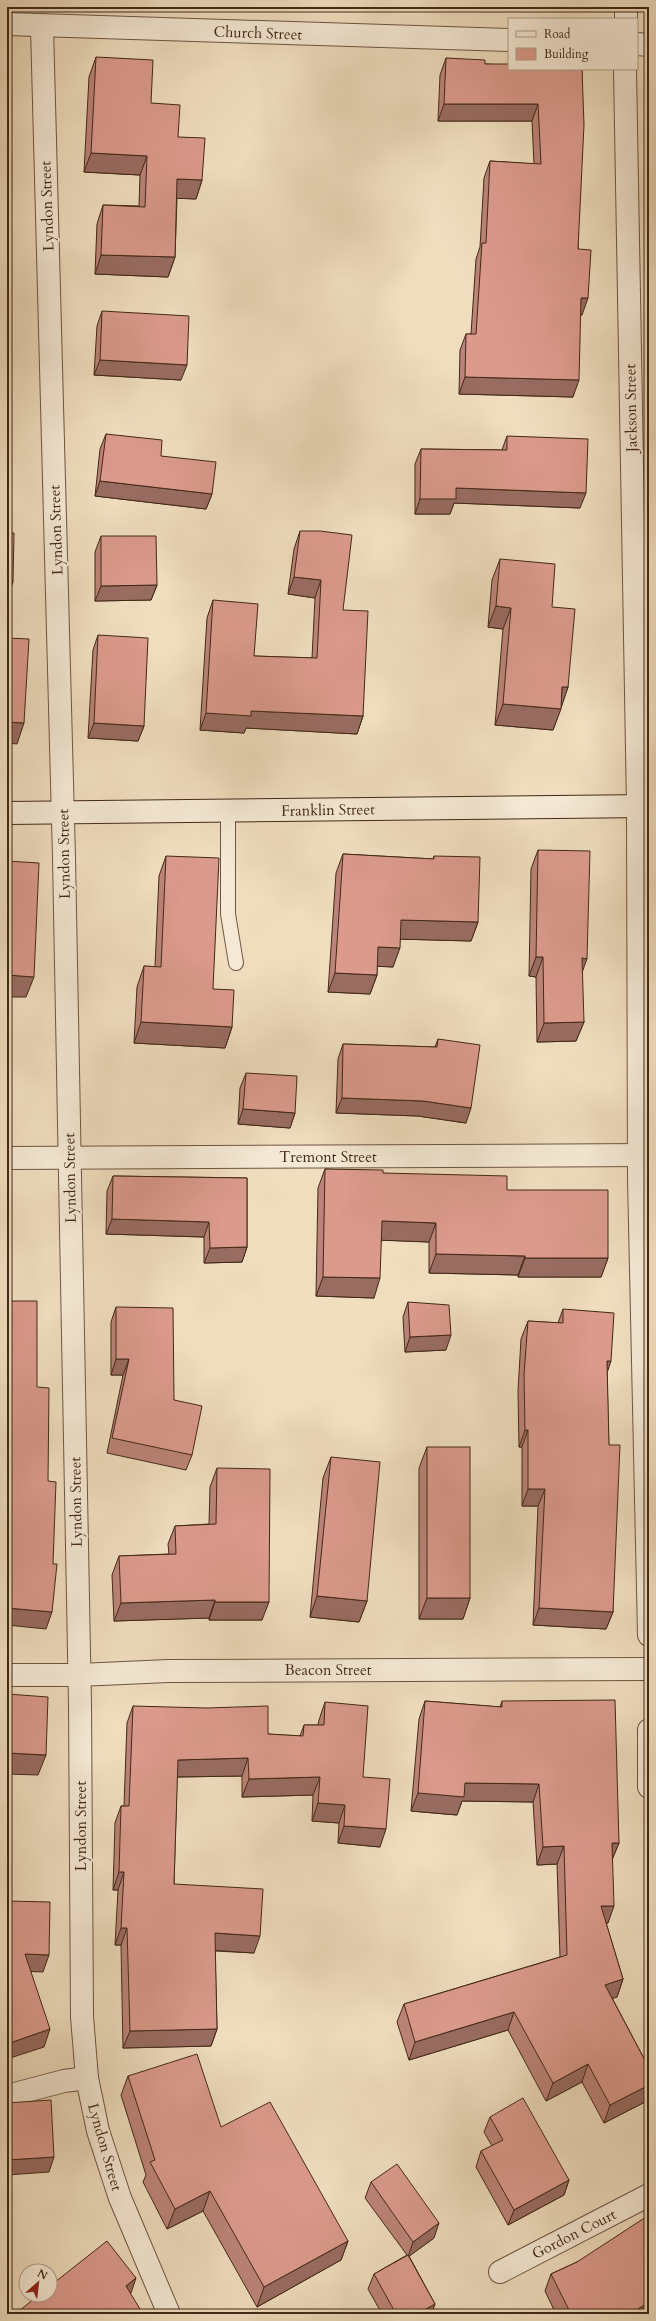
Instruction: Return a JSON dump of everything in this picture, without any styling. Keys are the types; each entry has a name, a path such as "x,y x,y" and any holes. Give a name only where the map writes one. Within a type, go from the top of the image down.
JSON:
{"street":[{"path":"626,7 626,18"},
{"name":"Church Street","path":"7,24 42,27 508,40"},
{"name":"Lyndon Street","path":"42,27 63,813 79,1675 82,2017 87,2078 98,2131 120,2198 169,2314"},
{"path":"638,44 649,45"},
{"name":"Jackson Street","path":"625,70 643,806 644,1155 649,1635"},
{"name":"Franklin Street","path":"7,813 643,806"},
{"name":"Tremont Street","path":"7,1158 69,1159 644,1155"},
{"name":"Beacon Street","path":"7,1675 79,1675 176,1671 649,1669"},
{"path":"649,1730 649,1787"},
{"path":"7,2096 64,2081 87,2078"},
{"name":"Gordon Court","path":"500,2272 649,2195"}],"lane":[{"path":"228,811 228,914 236,963"}],"building":[{"path":"96,57 153,60 151,103 180,105 178,137 205,138 202,180 177,179 175,257 101,255 103,205 145,207 147,156 91,153"},
{"path":"446,58 485,60 485,64 508,64 508,70 582,70 584,125 578,249 591,250 588,298 581,298 579,380 465,377 466,334 476,334 482,243 486,243 490,161 541,164 538,104 444,104"},
{"path":"102,311 189,316 187,365 100,360"},
{"path":"106,434 162,440 161,456 216,462 212,494 100,481"},
{"path":"507,436 588,439 586,493 456,488 456,499 420,499 421,449 507,450"},
{"path":"300,531 320,531 352,535 343,610 368,611 363,716 251,711 251,716 206,713 213,600 258,604 254,656 317,658 321,580 294,577"},
{"path":"7,533 14,533 13,582 7,582"},
{"path":"101,536 156,536 157,585 101,586"},
{"path":"500,559 555,564 552,607 575,609 568,687 562,687 561,709 503,704 511,608 496,606"},
{"path":"98,635 148,638 144,726 94,723"},
{"path":"7,638 29,639 24,723 7,722"},
{"path":"538,850 590,851 587,959 582,958 584,1022 544,1023 543,957 536,957"},
{"path":"343,854 434,859 434,856 480,857 478,922 401,920 400,948 378,947 377,975 335,973"},
{"path":"166,856 219,858 213,989 234,990 232,1027 141,1022 144,966 161,967"},
{"path":"7,861 39,863 34,977 7,975"},
{"path":"438,1039 480,1045 471,1108 423,1101 342,1098 343,1044 437,1047"},
{"path":"246,1073 297,1076 295,1113 243,1109"},
{"path":"325,1169 383,1170 383,1173 507,1176 507,1190 608,1190 608,1258 525,1258 525,1256 436,1254 436,1223 382,1221 380,1278 323,1277"},
{"path":"113,1176 247,1178 247,1247 210,1248 209,1222 112,1219"},
{"path":"7,1301 37,1301 37,1387 49,1388 48,1481 56,1482 53,1564 57,1564 52,1612 7,1608"},
{"path":"408,1302 449,1305 451,1335 410,1337"},
{"path":"116,1307 173,1308 174,1400 202,1406 192,1455 112,1438 129,1359 116,1359"},
{"path":"563,1309 614,1313 611,1361 607,1361 609,1445 620,1445 613,1612 539,1608 545,1489 528,1489 528,1430 525,1430 524,1374 528,1321 563,1323"},
{"path":"427,1447 470,1447 470,1598 427,1598"},
{"path":"331,1457 380,1462 367,1601 317,1596"},
{"path":"217,1468 270,1469 269,1602 215,1602 215,1600 121,1603 119,1556 176,1554 175,1526 216,1524"},
{"path":"7,1694 48,1697 46,1755 7,1753"},
{"path":"615,1700 619,1843 612,1843 614,1906 601,1906 623,1979 605,1985 649,2068 649,2085 610,2105 588,2064 553,2083 514,2012 415,2042 404,2004 567,1955 564,1846 543,1847 539,1784 465,1783 464,1797 418,1793 425,1701 502,1707 502,1701"},
{"path":"325,1702 368,1706 363,1777 390,1779 386,1829 344,1826 345,1805 318,1803 320,1777 249,1779 248,1758 178,1760 174,1884 263,1889 260,1936 215,1933 217,2029 130,2031 127,1928 121,1928 124,1872 119,1872 121,1806 129,1806 133,1706 206,1708 268,1706 268,1734 303,1736 304,1725 324,1725"},
{"path":"7,1901 50,1902 49,1955 25,1954 50,2029 7,2044"},
{"path":"197,2054 221,2127 270,2102 348,2241 264,2287 210,2191 175,2209 150,2162 155,2160 128,2076"},
{"path":"523,2098 569,2180 514,2210 481,2151 503,2140 490,2117"},
{"path":"51,2100 54,2157 7,2160 7,2103"},
{"path":"397,2164 439,2223 413,2242 371,2182"},
{"path":"649,2215 649,2302 630,2314 571,2314 551,2274 577,2262"},
{"path":"107,2241 136,2278 126,2286 143,2314 15,2314 29,2303 58,2303 58,2280"},
{"path":"408,2255 435,2304 417,2314 396,2314 374,2274"}]}
